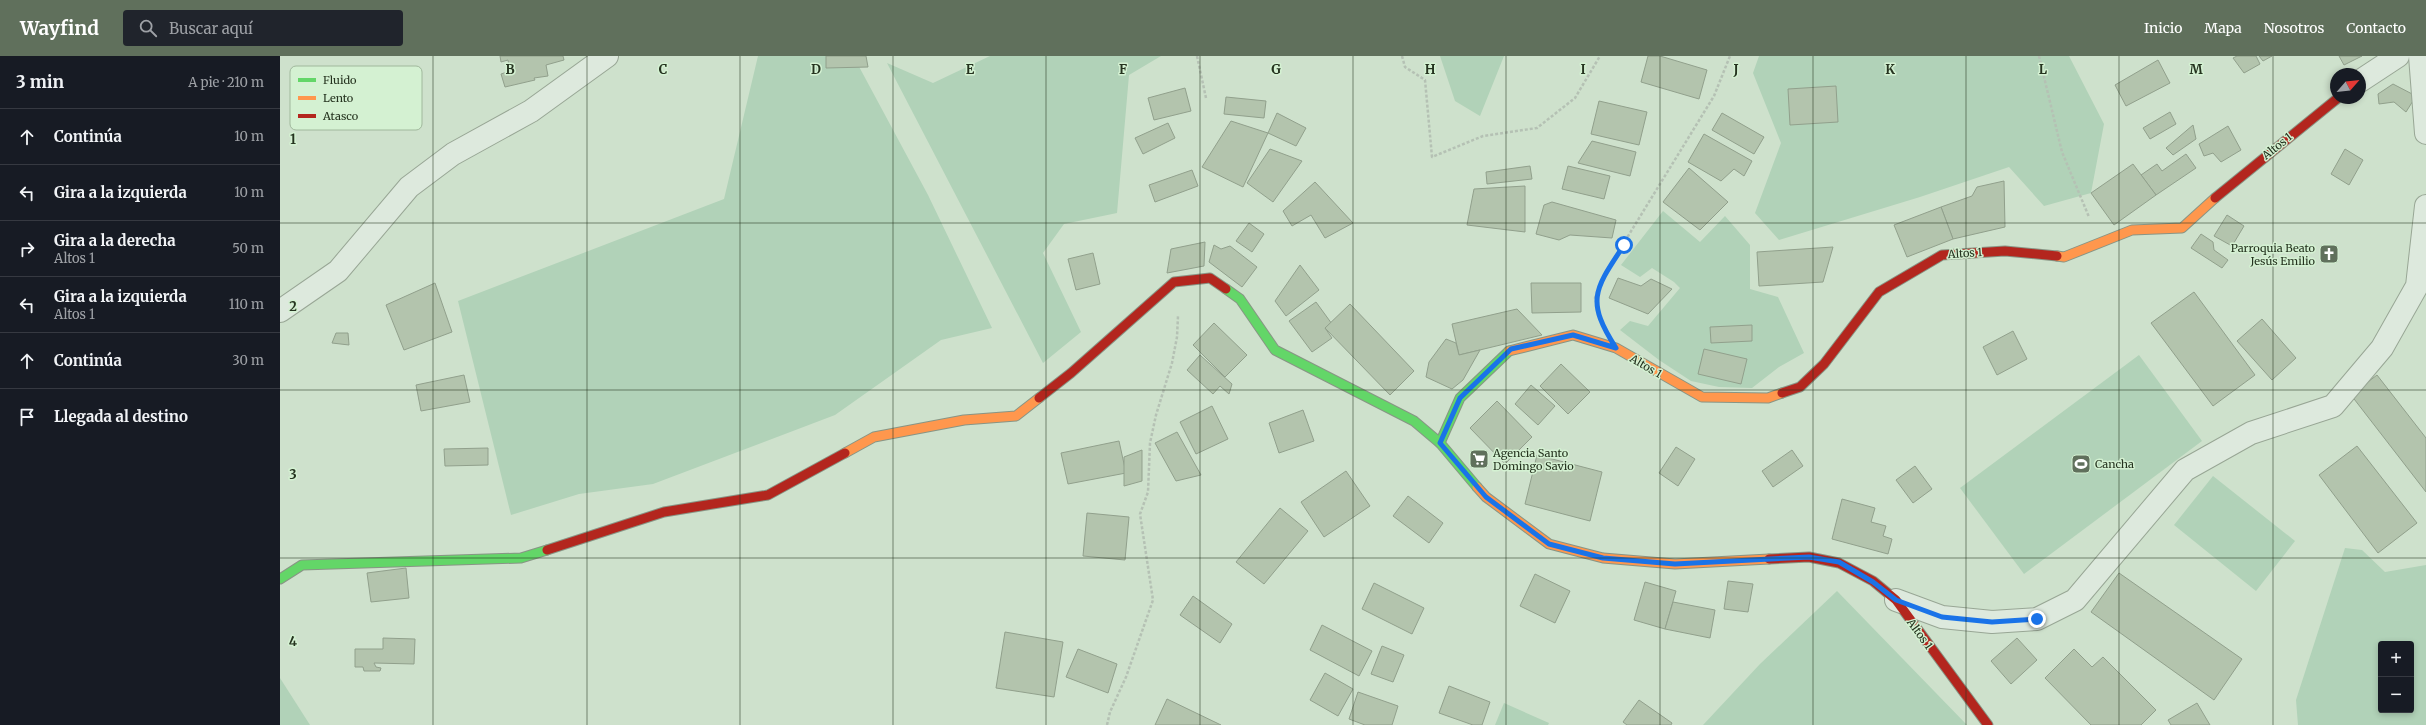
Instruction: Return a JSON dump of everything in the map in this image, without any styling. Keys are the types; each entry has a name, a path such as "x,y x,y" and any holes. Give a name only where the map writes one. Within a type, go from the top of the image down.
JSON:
{"street":[{"path":"280,311 338,271 410,187 453,154 530,111 607,56"},
{"path":"2366,77 2398,56"},
{"path":"2420,56 2426,133"},
{"name":"Altos 1","path":"1988,725 1896,600 1873,582 1839,562 1809,557 1675,564 1603,558 1549,544 1486,497 1440,443 1460,398 1511,349 1573,335 1616,348 1702,397 1768,398 1800,386 1824,364 1879,292 1942,255 2005,251 2064,257 2100,241 2132,230 2182,228 2230,184 2330,104"},
{"path":"1896,600 1942,617 1992,622 2037,619 2075,600 2185,470 2251,433 2333,406 2382,348 2417,286 2426,206"},
{"path":"280,579 302,565 521,558 664,512 768,495 874,437 964,420 1016,416 1071,374 1174,282 1210,278 1240,299 1275,350 1414,421 1440,443"}],"path":[{"path":"1197,56 1206,98"},
{"path":"1402,56 1405,67 1425,80 1432,157 1483,136 1537,128 1575,98 1600,56"},
{"path":"1616,348 1605,332 1595,298 1606,272 1714,96 1730,56"},
{"path":"2039,56 2062,152 2100,241"},
{"path":"1107,725 1110,712 1126,677 1153,600 1140,514 1148,492 1150,443 1156,415 1172,363 1177,337 1178,308 1174,282"}],"green space":[{"path":"758,56 836,56 856,61 928,195 992,328 941,340 835,415 653,484 579,494 511,515 458,301 724,199"},
{"path":"990,56 1161,56 1129,75 1117,213 1064,224 1043,253 1081,332 1043,363 887,63 933,83"},
{"path":"1440,56 1504,56 1480,116 1455,101"},
{"path":"1759,56 2069,56 2104,124 2091,193 2044,206 2009,167 1920,197 1779,240 1755,213 1781,143 1753,73"},
{"path":"1663,211 1700,242 1725,216 1750,245 1750,289 1778,297 1804,353 1779,367 1752,388 1719,387 1691,381 1659,360 1620,330 1630,321 1648,326 1680,288 1674,282 1652,268 1640,277 1621,265"},
{"name":"Cancha","path":"2139,355 2202,441 2024,574 1960,488"},
{"path":"2213,476 2295,541 2256,591 2174,525"},
{"path":"2345,548 2362,550 2385,572 2426,565 2426,725 2298,725 2296,700"},
{"path":"1837,591 1967,725 1703,725 1760,664"},
{"path":"280,678 310,725 280,725"},
{"path":"1504,703 1549,723 1548,725 1495,725"}],"building":[{"path":"500,56 563,56 564,60 546,65 548,76 534,78 535,80 505,87 501,74 510,71 508,60 501,62"},
{"path":"826,56 866,56 868,67 826,68"},
{"path":"1648,56 1660,56 1707,70 1699,99 1641,82"},
{"path":"2237,56 2256,56 2260,64 2244,73 2233,58"},
{"path":"2259,56 2272,56 2263,61"},
{"path":"2339,56 2362,56 2344,65"},
{"path":"2158,60 2170,83 2126,106 2115,85"},
{"path":"2393,84 2416,96 2406,112 2394,102 2379,104 2378,94"},
{"path":"1836,86 1838,122 1790,125 1788,89"},
{"path":"1185,88 1191,111 1154,120 1148,98"},
{"path":"1226,97 1266,101 1264,118 1224,114"},
{"path":"1599,101 1647,112 1639,145 1591,134"},
{"path":"2170,112 2176,124 2150,139 2143,128"},
{"path":"1277,113 1306,128 1296,146 1268,133"},
{"path":"1722,113 1764,137 1754,154 1712,130"},
{"path":"1231,121 1268,133 1243,187 1202,167"},
{"path":"1168,123 1175,138 1143,154 1135,138"},
{"path":"2193,125 2196,139 2173,155 2166,148"},
{"path":"2228,126 2241,150 2221,162 2213,153 2204,156 2199,144"},
{"path":"1704,134 1752,161 1744,176 1734,169 1721,181 1688,162"},
{"path":"1592,141 1636,152 1630,176 1578,163"},
{"path":"1270,149 1302,161 1273,202 1247,183"},
{"path":"2345,149 2363,160 2349,185 2331,174"},
{"path":"2186,154 2196,168 2156,195 2141,175 2157,164 2162,171"},
{"path":"2133,164 2156,195 2114,225 2091,193"},
{"path":"1530,166 1532,179 1487,184 1486,172"},
{"path":"1568,166 1610,176 1604,199 1562,189"},
{"path":"1689,168 1728,202 1700,230 1663,202"},
{"path":"1192,170 1198,186 1155,202 1149,185"},
{"path":"2004,181 2005,227 1953,239 1941,207 1972,196 1977,187"},
{"path":"1315,182 1353,223 1325,238 1311,215 1292,226 1283,211"},
{"path":"1525,186 1525,232 1467,225 1474,189"},
{"path":"1552,202 1616,220 1612,238 1570,235 1559,240 1536,234 1544,205"},
{"path":"1941,207 1953,239 1907,257 1894,225"},
{"path":"2227,215 2244,226 2232,246 2214,236"},
{"path":"1249,223 1264,234 1252,252 1236,241"},
{"path":"2201,234 2213,242 2214,250 2228,260 2222,268 2191,248"},
{"path":"1205,242 1204,266 1167,273 1171,249"},
{"path":"1214,245 1221,249 1230,246 1257,267 1242,287 1209,262"},
{"path":"1833,247 1823,282 1759,286 1757,252"},
{"path":"1093,253 1100,284 1076,290 1068,259"},
{"path":"1300,265 1319,290 1286,316 1275,301"},
{"path":"1618,278 1641,286 1651,279 1672,289 1648,314 1609,298"},
{"path":"435,283 452,332 404,350 386,305"},
{"path":"1531,283 1581,283 1581,312 1532,313"},
{"path":"2194,292 2255,375 2213,406 2151,323"},
{"path":"1316,302 1332,324 1325,328 1332,338 1312,352 1289,321"},
{"path":"1350,304 1414,371 1390,395 1325,328"},
{"path":"1517,309 1542,335 1459,355 1452,324"},
{"path":"2262,319 2296,358 2272,380 2237,341"},
{"path":"1214,323 1247,355 1225,377 1193,345"},
{"path":"1752,325 1752,341 1711,343 1710,327"},
{"path":"2013,331 2027,359 1997,375 1983,347"},
{"path":"336,333 348,333 349,345 332,343"},
{"path":"1446,339 1456,343 1459,355 1480,350 1463,380 1452,389 1426,377 1429,362"},
{"path":"1704,349 1747,359 1741,384 1698,374"},
{"path":"1200,355 1232,384 1229,394 1220,386 1213,394 1187,370"},
{"path":"1561,364 1590,392 1568,414 1540,386"},
{"path":"464,375 470,402 421,411 416,385"},
{"path":"2377,375 2426,438 2426,492 2351,395"},
{"path":"1531,385 1555,406 1538,425 1515,404"},
{"path":"1497,401 1532,437 1505,464 1470,428"},
{"path":"1212,406 1228,439 1196,454 1180,422"},
{"path":"1303,410 1314,441 1279,453 1269,423"},
{"path":"1177,432 1201,475 1176,481 1155,443"},
{"path":"1119,441 1126,473 1068,484 1061,453"},
{"path":"2357,446 2417,523 2378,553 2319,475"},
{"path":"1676,447 1695,459 1678,486 1659,473"},
{"path":"488,448 488,465 445,466 444,449"},
{"path":"1142,450 1142,481 1124,486 1124,457"},
{"path":"1792,450 1803,466 1773,487 1762,471"},
{"path":"1537,455 1602,472 1590,521 1525,504"},
{"path":"1915,466 1932,489 1913,503 1896,480"},
{"path":"1346,471 1370,506 1324,537 1301,502"},
{"path":"1408,496 1443,523 1429,543 1393,516"},
{"path":"1842,499 1875,508 1871,522 1886,526 1883,536 1892,539 1888,554 1832,539"},
{"path":"1280,508 1308,531 1264,584 1236,562"},
{"path":"1087,513 1129,517 1125,560 1083,556"},
{"path":"406,568 409,598 371,602 367,573"},
{"path":"2119,573 2242,659 2214,700 2091,612"},
{"path":"1535,574 1570,591 1555,623 1520,606"},
{"path":"1728,581 1753,584 1748,612 1724,609"},
{"path":"1645,582 1676,591 1665,629 1634,620"},
{"path":"1374,583 1424,608 1412,634 1362,609"},
{"path":"1193,596 1232,624 1220,643 1180,615"},
{"path":"1673,602 1715,610 1710,638 1665,629"},
{"path":"1322,625 1372,651 1359,676 1310,650"},
{"path":"1005,632 1063,642 1054,697 996,688"},
{"path":"383,638 415,639 414,664 374,663 376,667 381,668 380,671 364,671 363,667 355,667 355,649 383,649"},
{"path":"2017,638 2037,660 2011,684 1991,661"},
{"path":"1382,646 1404,655 1393,682 1371,674"},
{"path":"1078,649 1117,664 1108,693 1066,677"},
{"path":"2074,649 2092,667 2103,657 2156,710 2141,725 2091,725 2045,678"},
{"path":"1325,673 1353,689 1338,716 1310,700"},
{"path":"1449,686 1490,702 1482,725 1473,725 1439,713"},
{"path":"1358,692 1398,706 1392,725 1365,725 1349,719"},
{"path":"1167,699 1221,725 1155,725"},
{"path":"1639,700 1672,723 1671,725 1627,725 1623,722"},
{"path":"2197,703 2210,725 2171,725 2168,720"}],"traffic: fast":[{"path":"1226,289 1240,299 1275,350 1414,421 1440,443"},
{"path":"1477,487 1440,443 1460,398 1509,351"},
{"path":"280,579 302,565 521,558 547,550"}],"traffic: slow":[{"path":"2057,256 2064,257 2132,230 2182,228 2215,198"},
{"path":"1509,351 1573,335 1616,348 1702,397 1768,398 1782,393"},
{"path":"845,453 874,437 964,420 1016,416 1039,398"},
{"path":"1477,487 1486,497 1549,544 1603,558 1675,564 1769,559"}],"traffic: jam":[{"path":"2215,198 2331,104"},
{"path":"1782,393 1800,387 1824,364 1879,292 1942,255 2005,251 2057,256"},
{"path":"1039,398 1071,373 1174,282 1210,278 1226,289"},
{"path":"547,550 664,512 768,495 845,453"},
{"path":"1769,559 1809,557 1839,563 1873,581 1896,600 1988,725"}],"place":[{"name":"Parroquia Beato Jesús Emilio","path":"2329,254"},
{"name":"Agencia Santo Domingo Savio","path":"1479,459"},
{"name":"Cancha","path":"2081,464"}],"route":[{"path":"1624,245 1606,272 1595,298 1599,316 1605,332 1616,348 1573,335 1511,349 1460,398 1440,443 1486,497 1549,544 1603,558 1675,564 1809,557 1839,562 1873,582 1896,600 1942,617 1992,622 2037,619"}]}
